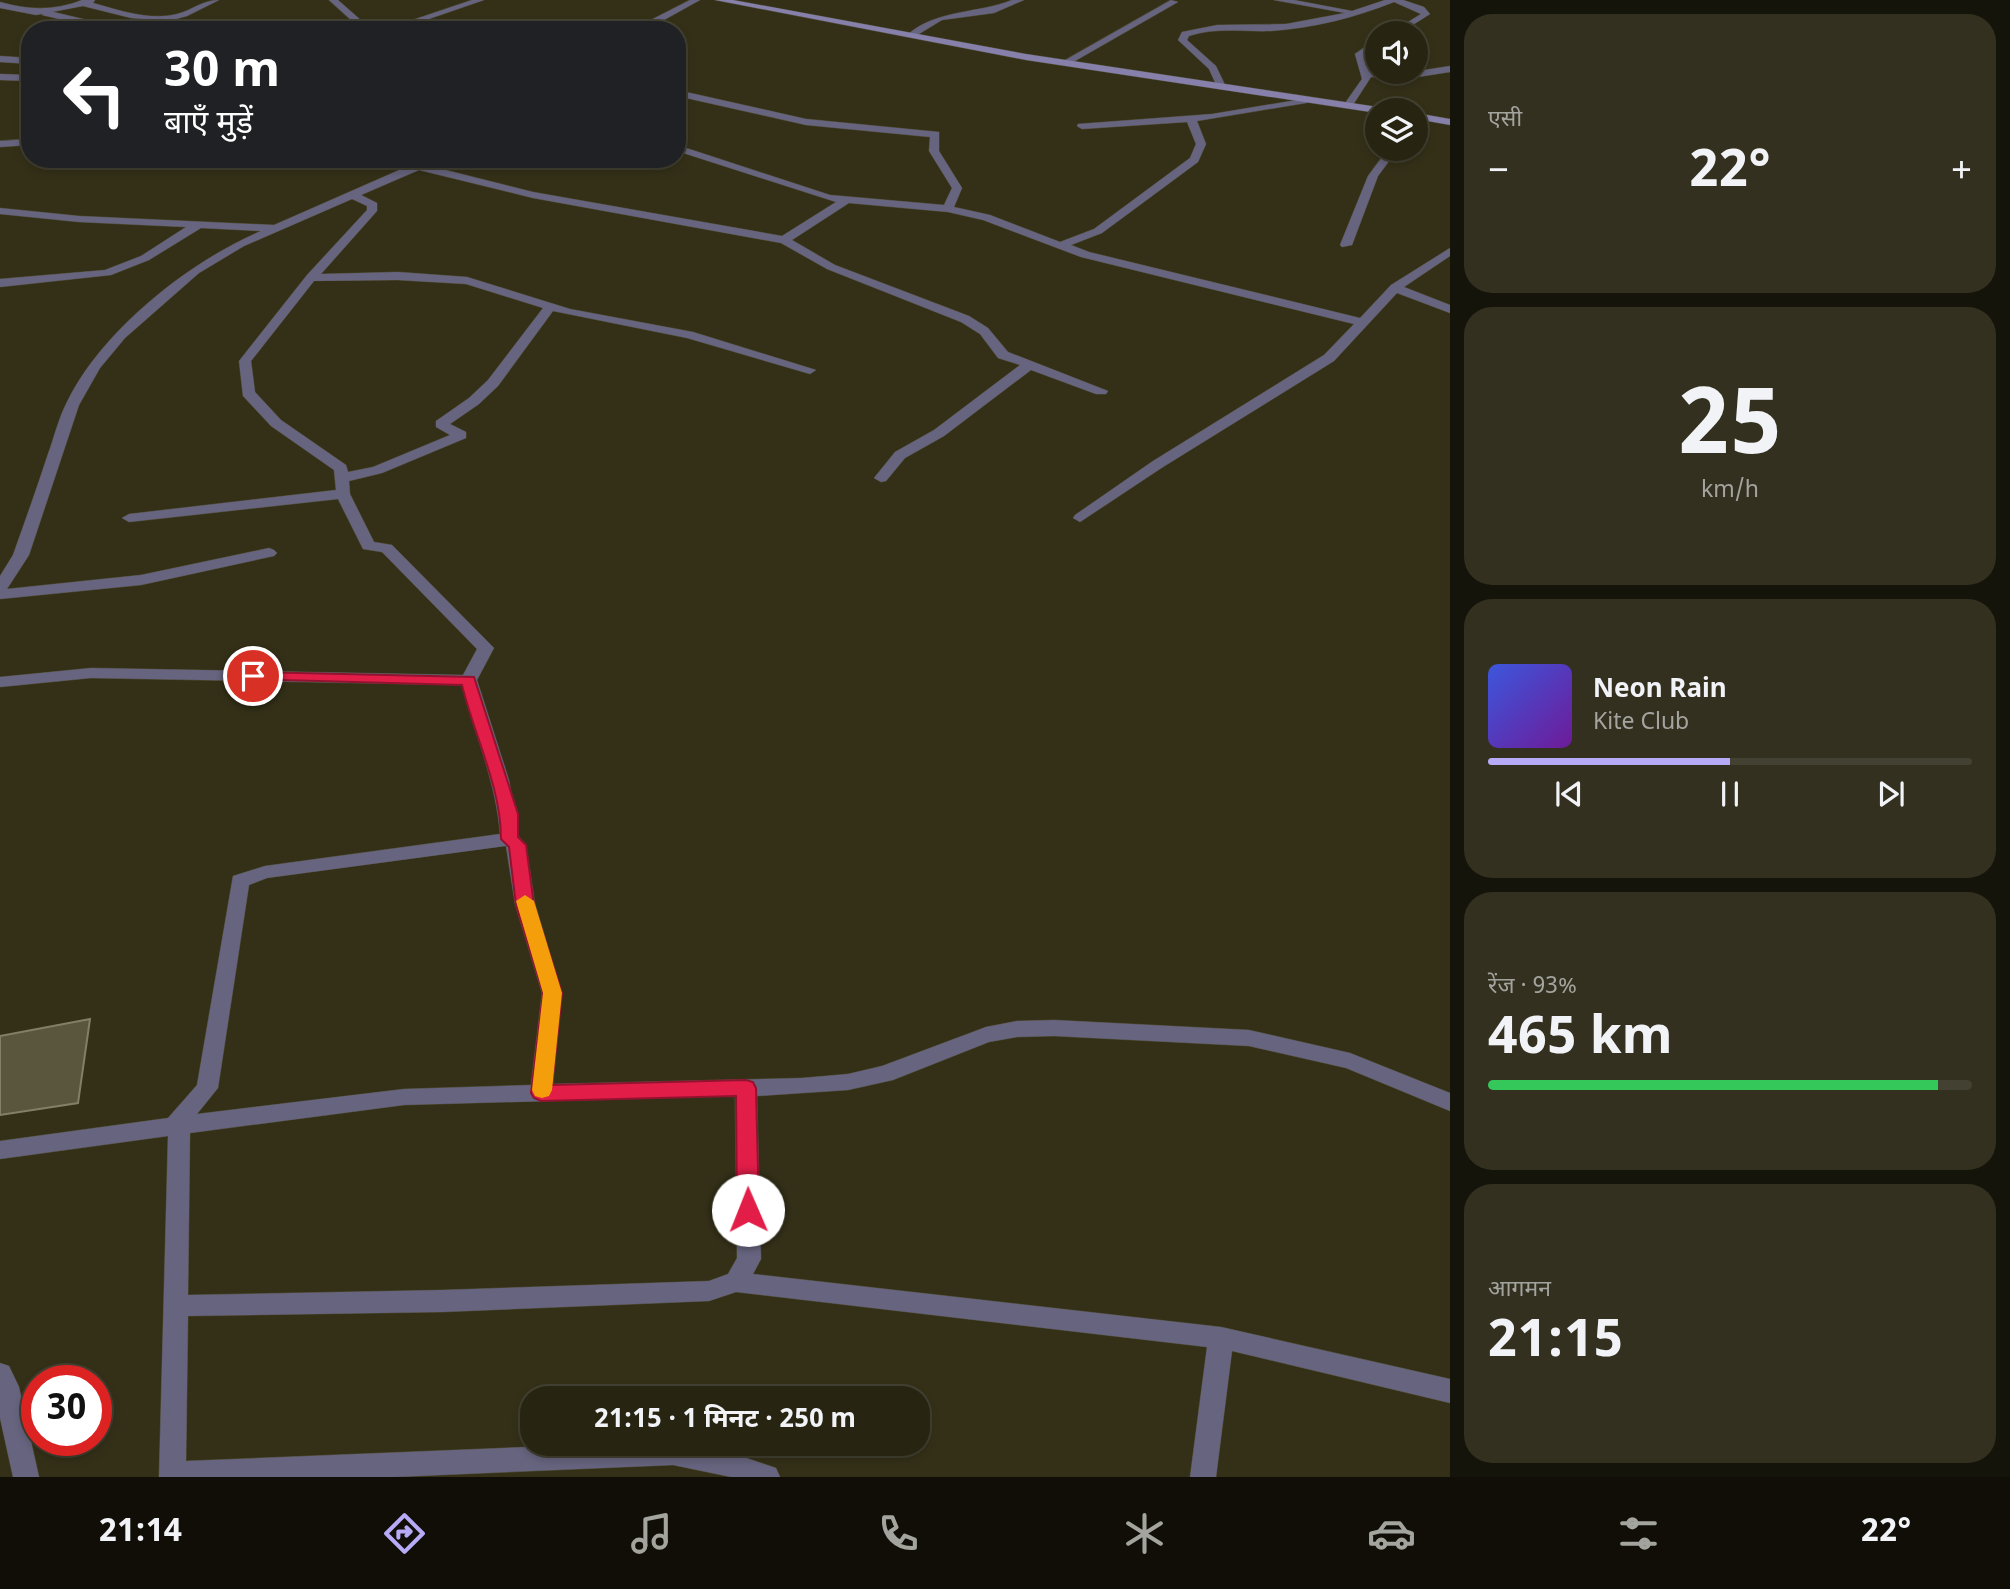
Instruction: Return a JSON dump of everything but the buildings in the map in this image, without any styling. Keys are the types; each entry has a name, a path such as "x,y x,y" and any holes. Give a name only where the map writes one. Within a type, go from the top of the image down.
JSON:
{"street":[{"path":"0,4 12,0"},
{"path":"45,13 93,0"},
{"path":"82,3 107,10 163,18 178,17 215,0"},
{"path":"333,0 360,21"},
{"path":"415,21 480,0"},
{"path":"655,21 696,0"},
{"path":"719,0 1065,63 1365,108"},
{"path":"912,35 940,18 994,10 1020,0"},
{"path":"1278,0 1355,12"},
{"path":"1221,87 1213,68 1182,40 1185,34 1208,28 1301,24 1338,18 1393,0 1421,9 1426,14 1414,21"},
{"path":"1065,63 1174,2"},
{"path":"0,4 24,13 45,13 80,21"},
{"path":"1365,50 1360,54 1365,71"},
{"path":"0,59 21,60"},
{"path":"1428,72 1450,69"},
{"path":"0,77 21,78"},
{"path":"1348,106 1365,84"},
{"path":"686,95 806,122 935,134 934,151 957,188 948,209"},
{"path":"1082,126 1191,119 1306,100"},
{"path":"1058,246 1098,231 1194,160 1200,144 1191,119"},
{"path":"1428,120 1450,122"},
{"path":"0,144 21,143"},
{"path":"686,151 845,201 948,209 986,217 1058,246 1360,323"},
{"path":"1346,245 1373,176 1384,161"},
{"path":"0,588 21,555 72,405 94,366 121,335 195,271 240,244 410,168"},
{"path":"438,168 533,195 784,240 831,267 965,319 985,331 1003,355 1101,391"},
{"path":"350,195 368,201 373,205 372,211 311,278 245,361 248,393 276,423 341,468 342,486 368,545 387,548 486,648 469,680 479,720 510,814 510,839"},
{"path":"784,240 845,201"},
{"path":"0,211 276,228"},
{"path":"0,283 107,273 145,258 198,225"},
{"path":"1080,518 1158,464 1329,358 1395,288 1450,251"},
{"path":"311,278 398,276 467,281 550,307 689,335 810,370"},
{"path":"1395,288 1450,309"},
{"path":"129,518 342,486 461,435 441,424 494,383 550,307"},
{"path":"881,478 900,455 939,433 1027,366"},
{"path":"0,594 141,580 270,553"},
{"path":"0,682 91,673 469,680"},
{"path":"179,1125 175,1125 207,1088 240,881 265,872 510,839 517,845 525,905 552,993 541,1093"},
{"path":"0,1150 376,1099 746,1088 848,1082 885,1074 986,1035 1017,1029 1054,1028 1249,1038 1350,1061 1450,1102"},
{"path":"736,1282 749,1259 746,1088"},
{"path":"179,1125 172,1475 673,1453 718,1460 767,1477"},
{"path":"176,1306 442,1301 709,1291 736,1282 1221,1338 1450,1391"},
{"path":"1203,1477 1221,1338"},
{"path":"0,1374 6,1387 26,1477"}],"slow traffic":[{"path":"525,901 552,993 542,1090"}],"route":[{"path":"253,676 469,680 479,720 510,814 510,839 517,845 525,905 552,993 541,1093 746,1088 748,1210"}]}
